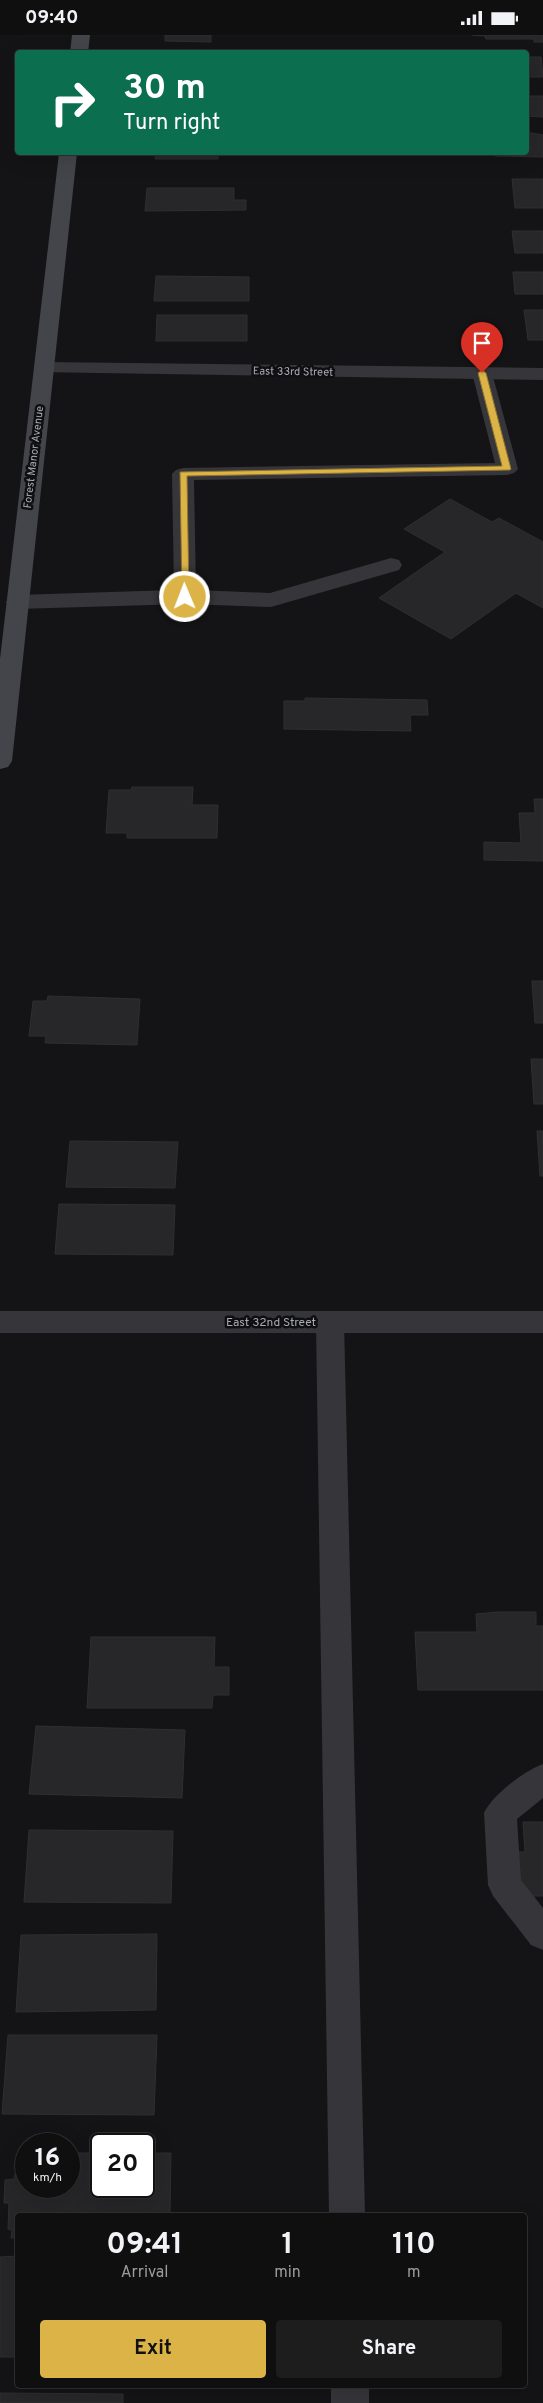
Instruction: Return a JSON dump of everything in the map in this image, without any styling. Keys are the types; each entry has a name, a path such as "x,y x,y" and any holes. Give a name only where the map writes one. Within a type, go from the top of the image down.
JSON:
{"street":[{"path":"79,50 81,35"},
{"name":"Forest Manor Avenue","path":"0,761 68,155"},
{"name":"East 33rd Street","path":"44,368 543,373"},
{"path":"185,597 183,473 507,469 482,373"},
{"path":"17,602 185,597 270,599 391,565"},
{"name":"East 32nd Street","path":"0,1322 543,1322"},
{"path":"330,1322 347,2213"},
{"path":"543,1779 500,1813 505,1885 543,1934"},
{"path":"350,2388 350,2403"}],"building":[{"path":"165,35 211,35 211,42 165,41"},
{"path":"472,35 543,35 543,42 534,42 534,39 486,39 485,36"},
{"path":"529,57 541,57 543,77 529,77"},
{"path":"529,96 543,96 543,117 529,116"},
{"path":"529,133 543,135 543,157 495,156 529,155"},
{"path":"156,155 218,155 218,159 155,159"},
{"path":"512,179 543,179 543,208 515,208"},
{"path":"147,188 234,188 234,200 246,200 246,210 145,211"},
{"path":"512,231 543,231 543,253 515,253"},
{"path":"513,272 543,272 543,294 515,294"},
{"path":"156,276 249,277 249,301 154,301"},
{"path":"524,310 543,310 543,340 528,340"},
{"path":"157,315 247,315 247,341 156,341"},
{"path":"450,499 492,522 499,518 543,542 543,608 516,593 451,639 379,598 445,552 404,529"},
{"path":"305,698 427,700 428,715 410,715 411,731 284,729 284,701 305,701"},
{"path":"132,787 193,787 192,805 218,805 217,838 127,838 127,833 106,833 109,790 131,790"},
{"path":"534,799 543,799 543,861 484,860 484,842 521,843 519,813 535,813"},
{"path":"532,981 543,981 543,1023 535,1023"},
{"path":"48,996 140,999 137,1045 45,1043 46,1036 29,1036 33,1001 47,1001"},
{"path":"531,1059 543,1059 543,1104 534,1104"},
{"path":"537,1131 543,1131 543,1176 540,1176"},
{"path":"70,1141 178,1142 175,1188 66,1187"},
{"path":"59,1204 175,1205 173,1255 55,1254"},
{"path":"536,1612 536,1626 543,1626 543,1690 418,1690 415,1632 477,1632 476,1614"},
{"path":"91,1637 215,1637 214,1667 229,1667 229,1695 213,1695 212,1708 87,1708"},
{"path":"36,1726 185,1730 182,1798 29,1794"},
{"path":"523,1822 543,1822 543,1896 516,1896 514,1852 525,1852"},
{"path":"29,1830 173,1831 171,1903 24,1902"},
{"path":"157,1934 156,2010 16,2012 21,1935"},
{"path":"8,2035 157,2035 154,2115 2,2114"},
{"path":"80,2153 90,2153 90,2198 155,2198 155,2153 171,2153 170,2213 15,2213 15,2238 11,2238 12,2230 8,2229 9,2203 4,2203 5,2180 14,2179 15,2175 15,2198 80,2198"},
{"path":"15,2256 15,2357 0,2357 0,2257"},
{"path":"0,2393 123,2394 123,2403 0,2403"}],"route":[{"path":"185,597 183,473 507,469 482,373"}]}
